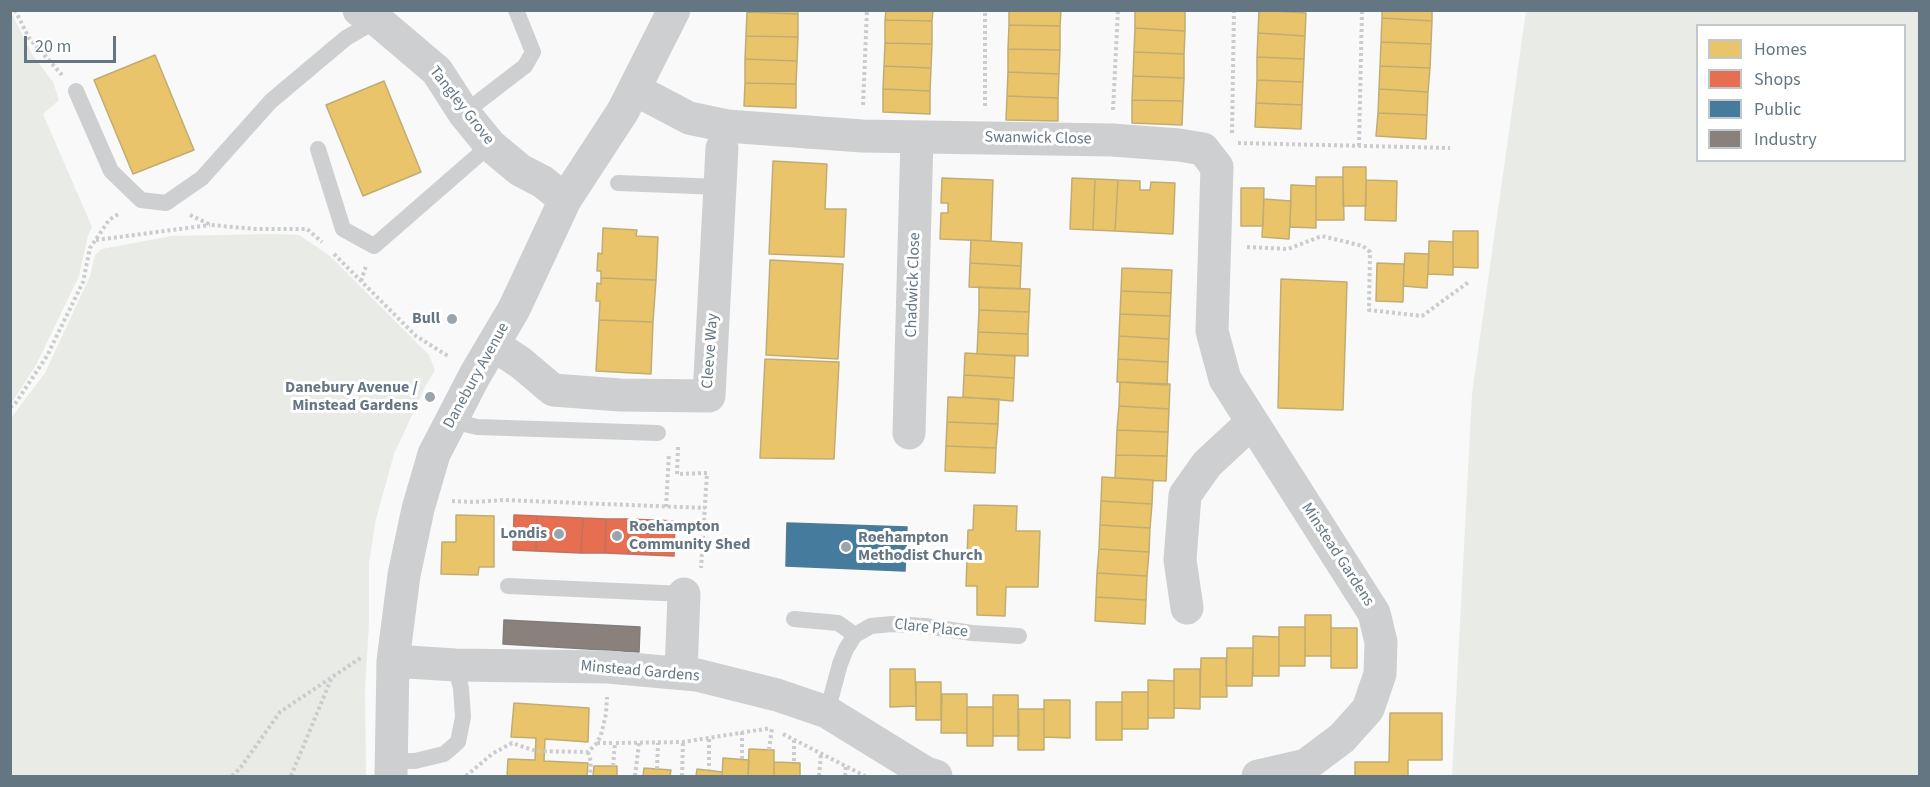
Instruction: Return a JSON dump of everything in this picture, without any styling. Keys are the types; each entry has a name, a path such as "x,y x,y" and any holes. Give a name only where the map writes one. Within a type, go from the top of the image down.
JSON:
{"street":[{"name":"Danebury Avenue","path":"390,769 382,656 434,454 533,271 565,200 608,135 674,10"},
{"name":"Tangley Grove","path":"368,15 437,71 464,113 490,145 520,170 543,182 565,200"},
{"name":"Swanwick Close","path":"634,89 689,118 728,126 862,136 1112,140 1218,146"},
{"name":"Chadwick Close","path":"909,433 917,138"},
{"name":"Minstead Gardens","path":"1218,146 1212,332 1225,379 1374,613 1381,642 1380,674 1368,709 1342,738 1306,765 1257,777"},
{"name":"Cleeve Way","path":"494,345 521,363 553,390 620,395 709,396 722,148"},
{"path":"1187,608 1180,560 1185,495 1207,464 1251,423"},
{"path":"681,673 693,582"},
{"name":"Minstead Gardens","path":"382,656 454,665 608,667 681,673 777,695 828,712 926,774 936,777"}],"lane":[{"path":"464,113 525,66 533,52 516,10"},
{"path":"76,91 111,171 141,200 166,203 202,178 271,101 346,38 368,15"},
{"path":"318,148 343,229 374,246 490,145"},
{"path":"618,183 720,187"},
{"path":"452,421 477,427 658,433"},
{"path":"508,586 693,582"},
{"path":"794,619 838,623 855,635 840,664 828,712"},
{"name":"Clare Place","path":"855,635 872,626 892,624 1019,636"},
{"path":"390,769 444,754 458,742 463,717 461,688 454,665"}],"path":[{"path":"15,10 29,38 76,91"},
{"path":"862,136 867,10"},
{"path":"984,138 985,10"},
{"path":"1112,140 1118,10"},
{"path":"1234,10 1218,146 1450,148"},
{"path":"1359,146 1362,10"},
{"path":"10,407 15,404 47,356 83,282 90,248 95,240 109,220 141,200"},
{"path":"166,203 211,225"},
{"path":"95,240 211,225 256,229 307,229 328,247 416,336 452,358"},
{"path":"1216,245 1288,249 1322,236 1363,246 1370,252 1369,310 1422,316 1470,281"},
{"path":"681,396 676,474 707,473 705,508 693,582"},
{"path":"422,494 452,501 504,500 705,508"},
{"path":"232,777 280,712 332,676 382,656"},
{"path":"466,777 492,754 512,743 536,751 588,752 597,743 606,714 608,667"},
{"path":"291,777 332,676"},
{"path":"597,743 682,742 772,728 865,777"},
{"path":"768,750 772,728"},
{"path":"742,732 742,759"},
{"path":"709,739 709,770"},
{"path":"794,739 794,763"},
{"path":"682,742 682,777"},
{"path":"613,766 615,743"},
{"path":"635,777 639,743"},
{"path":"657,769 658,743"},
{"path":"588,752 591,762 590,777"},
{"path":"819,776 821,754"},
{"path":"845,777 846,766"}],"shaded area":[{"path":"1526,11 1919,11 1919,776 1452,776 1472,394"},
{"path":"11,12 32,54 53,82 59,100 43,114 92,227 79,276 36,365 11,404"},
{"path":"299,235 330,256 429,355 435,370 394,454 376,519 369,563 369,623 365,690 366,776 11,776 11,418 45,373 90,276 95,255 102,249 171,236"}],"building: Homes":[{"path":"747,10 798,10 798,14 747,12"},
{"path":"886,10 933,10 932,21 885,20"},
{"path":"1009,10 1061,10 1060,26 1009,25"},
{"path":"1135,10 1185,10 1185,31 1135,28"},
{"path":"1259,10 1306,13 1305,36 1258,33"},
{"path":"1382,10 1432,10 1432,21 1382,18"},
{"path":"747,12 798,14 798,37 746,36"},
{"path":"1382,18 1432,21 1431,44 1381,42"},
{"path":"885,20 932,21 932,44 885,43"},
{"path":"1009,25 1060,26 1060,50 1008,49"},
{"path":"1135,28 1185,31 1184,54 1134,52"},
{"path":"1258,33 1305,36 1304,59 1257,57"},
{"path":"746,36 798,37 797,61 745,59"},
{"path":"1381,42 1431,44 1430,68 1380,66"},
{"path":"885,43 932,44 931,68 884,66"},
{"path":"1008,49 1060,50 1059,74 1008,72"},
{"path":"1134,52 1184,54 1184,78 1133,76"},
{"path":"155,55 194,150 133,174 94,80"},
{"path":"1257,57 1304,59 1303,82 1257,80"},
{"path":"745,59 797,61 796,84 745,83"},
{"path":"884,66 931,68 930,91 883,89"},
{"path":"1380,66 1430,68 1428,92 1379,89"},
{"path":"1008,72 1059,74 1058,98 1007,96"},
{"path":"1133,76 1184,78 1183,101 1132,100"},
{"path":"1257,80 1303,82 1302,105 1256,103"},
{"path":"384,81 421,172 363,196 326,105"},
{"path":"745,83 796,84 796,108 744,106"},
{"path":"883,89 930,91 930,114 883,112"},
{"path":"1379,89 1428,92 1427,115 1378,113"},
{"path":"1007,96 1058,98 1058,121 1006,120"},
{"path":"1132,100 1183,101 1182,125 1132,123"},
{"path":"1256,103 1302,105 1301,129 1255,127"},
{"path":"1378,113 1427,115 1426,139 1376,136"},
{"path":"773,161 827,164 825,209 846,209 844,257 769,254"},
{"path":"1343,167 1366,167 1366,206 1343,206"},
{"path":"1316,177 1343,177 1344,220 1316,220"},
{"path":"942,178 993,180 991,241 940,239 941,213 948,213 948,203 941,203"},
{"path":"1072,178 1095,179 1093,230 1070,229"},
{"path":"1095,179 1118,180 1115,231 1093,230"},
{"path":"1118,180 1140,181 1140,190 1150,190 1151,182 1175,183 1173,234 1115,231"},
{"path":"1366,180 1397,181 1396,221 1365,220"},
{"path":"1291,185 1316,186 1316,228 1290,227"},
{"path":"1241,188 1264,188 1263,226 1241,226"},
{"path":"1264,199 1291,201 1289,239 1262,237"},
{"path":"603,228 637,230 636,236 658,237 656,280 601,278 601,271 597,271 598,253 602,254"},
{"path":"1453,231 1478,231 1478,268 1453,267"},
{"path":"971,240 1022,243 1021,266 970,263"},
{"path":"1429,241 1453,242 1453,275 1428,274"},
{"path":"1405,253 1429,254 1427,288 1403,286"},
{"path":"770,260 843,264 838,359 766,355"},
{"path":"970,263 1021,266 1020,289 969,287"},
{"path":"1377,263 1404,264 1403,302 1376,301"},
{"path":"1122,268 1172,270 1171,293 1121,291"},
{"path":"601,278 656,280 653,322 599,320 600,301 596,301 597,283 601,284"},
{"path":"1281,279 1347,282 1343,410 1278,408"},
{"path":"979,287 1030,289 1029,312 979,310"},
{"path":"1121,291 1171,293 1170,316 1120,314"},
{"path":"979,310 1029,312 1028,334 978,332"},
{"path":"1120,314 1170,316 1169,339 1119,336"},
{"path":"599,320 653,322 651,374 596,371"},
{"path":"978,332 1028,334 1028,356 977,354"},
{"path":"1119,336 1169,339 1168,362 1118,359"},
{"path":"965,353 1015,356 1014,378 964,375"},
{"path":"765,359 839,362 834,459 760,458"},
{"path":"1118,359 1168,362 1167,385 1117,382"},
{"path":"964,375 1014,378 1013,401 963,397"},
{"path":"1120,382 1170,384 1169,409 1119,406"},
{"path":"948,397 999,399 998,424 947,422"},
{"path":"1119,406 1169,409 1168,432 1117,430"},
{"path":"947,422 998,424 996,448 946,446"},
{"path":"1117,430 1168,432 1167,456 1116,455"},
{"path":"946,446 996,448 995,473 945,471"},
{"path":"1116,455 1167,456 1166,481 1115,478"},
{"path":"1102,477 1153,480 1152,504 1101,501"},
{"path":"1101,501 1152,504 1150,528 1100,525"},
{"path":"974,505 1017,506 1016,531 1040,531 1038,587 1006,587 1005,616 977,615 977,586 966,586 968,530 973,530"},
{"path":"456,515 494,516 494,567 479,567 478,575 441,574 442,542 456,542"},
{"path":"1100,525 1150,528 1149,552 1099,549"},
{"path":"1099,549 1149,552 1147,576 1097,573"},
{"path":"1097,573 1147,576 1146,600 1096,597"},
{"path":"1096,597 1146,600 1145,624 1095,621"},
{"path":"1305,615 1331,615 1331,656 1305,656"},
{"path":"1279,627 1305,627 1305,666 1279,666"},
{"path":"1331,628 1357,628 1357,668 1331,668"},
{"path":"1253,636 1279,637 1279,676 1253,676"},
{"path":"1227,648 1253,648 1252,686 1226,686"},
{"path":"1201,658 1226,658 1227,697 1200,697"},
{"path":"890,669 915,669 916,706 890,707"},
{"path":"1174,669 1200,669 1200,709 1174,708"},
{"path":"1148,680 1174,681 1174,718 1148,718"},
{"path":"916,682 941,682 941,720 916,720"},
{"path":"1122,692 1148,692 1148,729 1122,729"},
{"path":"942,694 967,694 967,733 941,733"},
{"path":"993,695 1018,695 1019,736 993,736"},
{"path":"1044,700 1070,700 1070,738 1044,737"},
{"path":"1096,702 1122,702 1122,740 1096,740"},
{"path":"514,703 589,708 588,742 545,739 544,761 588,763 587,776 507,776 508,759 535,760 536,738 511,737"},
{"path":"967,707 993,707 993,746 967,746"},
{"path":"1018,709 1044,709 1044,750 1018,750"},
{"path":"1390,713 1442,713 1442,760 1408,760 1408,776 1355,776 1355,762 1389,762"},
{"path":"749,749 774,750 774,776 748,776"},
{"path":"723,758 749,760 748,776 722,776"},
{"path":"774,762 800,763 800,776 774,776"},
{"path":"594,766 617,766 617,776 593,776"},
{"path":"644,768 671,770 670,776 643,776"},
{"path":"697,769 722,772 722,776 696,776"}],"building: Shops":[{"path":"514,515 537,516 536,551 513,550"},
{"name":"Londis","path":"537,516 583,518 581,553 536,551"},
{"path":"583,518 606,519 605,553 581,553"},
{"name":"Roehampton Community Shed","path":"606,519 629,519 628,554 605,553"},
{"path":"629,519 652,520 651,555 628,554"},
{"path":"652,520 675,521 674,556 651,555"}],"building: Public":[{"name":"Roehampton Methodist Church","path":"787,523 907,527 905,571 786,566"}],"building: Industry":[{"path":"504,620 640,627 639,652 503,644"}],"place":[{"name":"Bull","path":"452,319"},
{"name":"Danebury Avenue / Minstead Gardens","path":"430,397"},
{"name":"Londis","path":"559,534"},
{"name":"Roehampton Community Shed","path":"617,536"},
{"name":"Roehampton Methodist Church","path":"846,547"}]}
